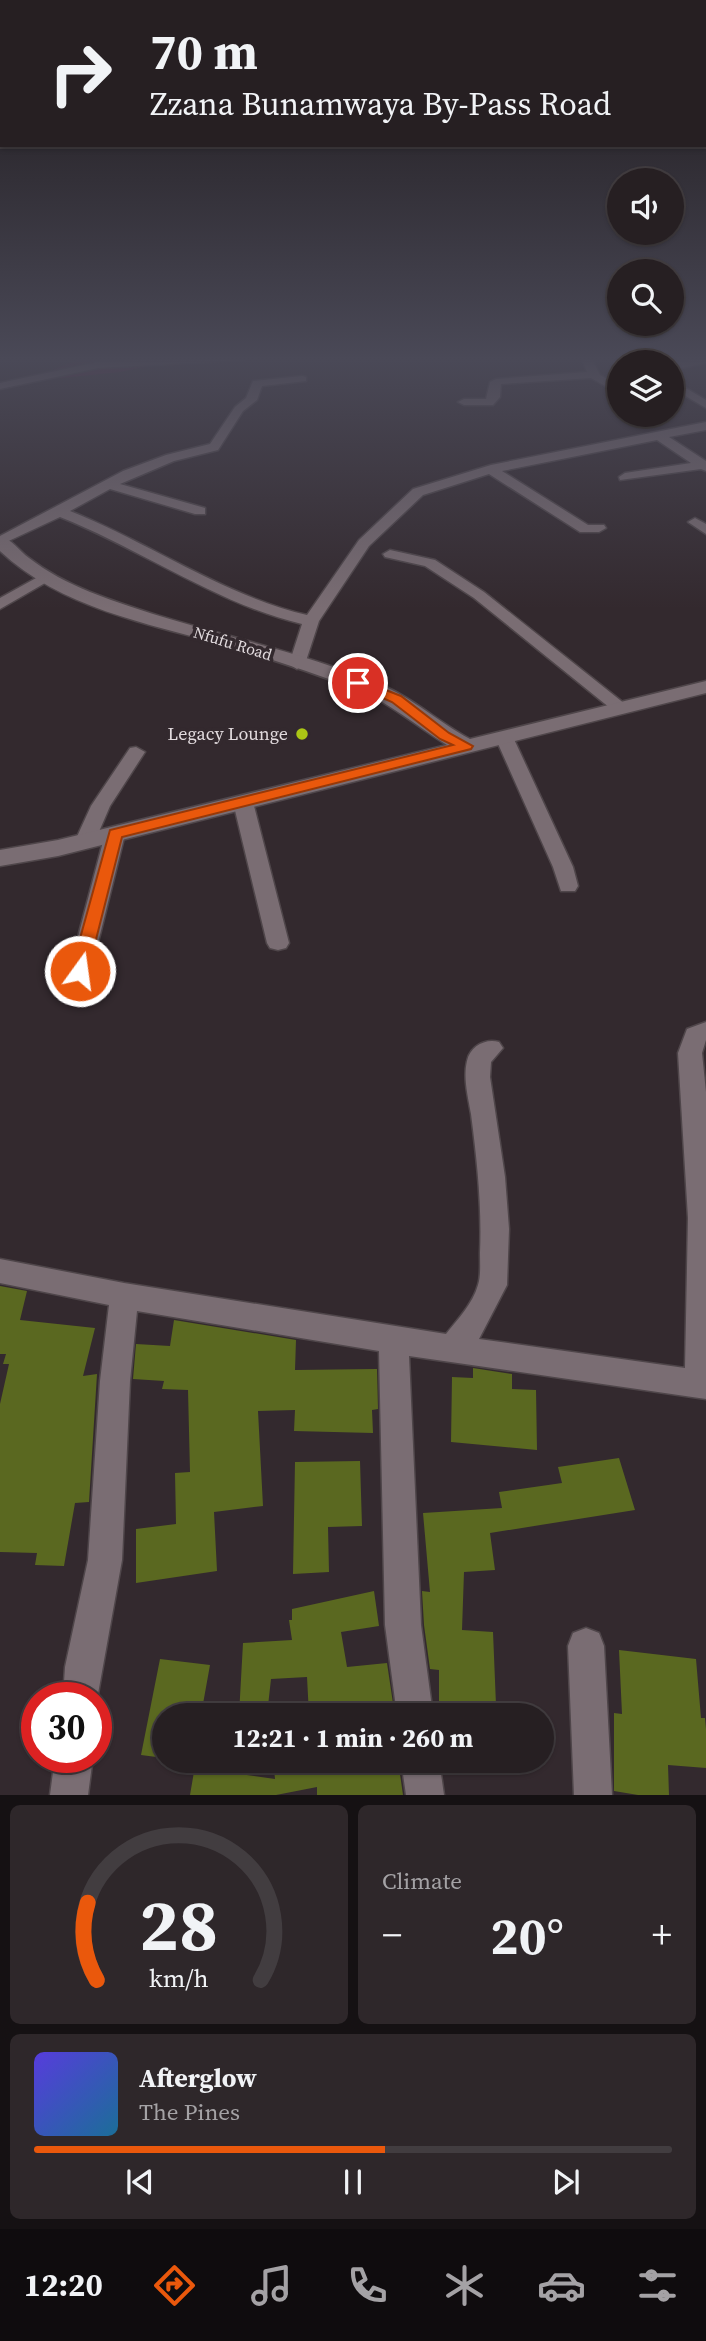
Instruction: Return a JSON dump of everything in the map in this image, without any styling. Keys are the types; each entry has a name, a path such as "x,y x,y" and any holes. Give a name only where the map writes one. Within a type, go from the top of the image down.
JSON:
{"street":[{"path":"0,541 59,512 107,484 170,458 214,447 218,441"},
{"path":"297,664 311,621 331,588 364,543 418,492 491,469 635,441"},
{"path":"666,441 704,466"},
{"path":"625,477 704,466"},
{"path":"491,469 555,507 585,529 599,528"},
{"path":"107,484 200,511"},
{"path":"59,512 100,528 268,611 311,621"},
{"name":"Nfufu Road","path":"0,541 12,555 71,590 116,607 343,677 397,699 445,736 466,746"},
{"path":"390,554 430,564 479,594 621,708"},
{"path":"0,604 47,576"},
{"path":"0,858 115,834 706,687"},
{"path":"503,737 563,867 568,886"},
{"path":"85,841 89,827 136,752"},
{"path":"243,802 278,943"},
{"path":"80,971 115,834"},
{"path":"0,1271 124,1296 394,1340 702,1384 703,1179 690,1053 692,1039 700,1032 706,1031"},
{"path":"453,1348 474,1322 493,1285 495,1228 492,1177 478,1077 479,1059 491,1048"},
{"path":"82,1682 104,1560 115,1381 124,1296"},
{"path":"394,1340 404,1625 414,1703"},
{"path":"586,1646 593,1795"},
{"path":"69,1795 72,1773"},
{"path":"422,1773 425,1795"}],"building":[{"path":"0,1286 27,1291 20,1320 95,1328 83,1376 97,1374 89,1502 75,1503 64,1566 35,1565 37,1553 0,1552 0,1404 9,1364 3,1364 6,1354 0,1354"},
{"path":"174,1320 296,1340 295,1370 377,1369 378,1409 372,1410 373,1433 294,1431 295,1410 258,1411 263,1506 214,1512 217,1571 136,1583 136,1529 176,1524 175,1473 190,1472 188,1390 162,1389 164,1381 133,1379 136,1344 170,1346"},
{"path":"473,1368 512,1374 512,1389 536,1390 537,1450 451,1442 452,1377 473,1378"},
{"path":"619,1458 635,1510 490,1533 495,1570 464,1572 462,1630 493,1632 496,1703 439,1702 439,1670 430,1669 424,1625 422,1591 430,1592 423,1513 502,1508 499,1492 562,1483 558,1467"},
{"path":"360,1461 362,1526 328,1527 329,1572 293,1574 295,1462"},
{"path":"374,1591 379,1626 341,1632 347,1667 387,1663 393,1703 308,1703 307,1677 271,1679 268,1703 240,1703 243,1643 292,1640 289,1620 292,1620 292,1609"},
{"path":"619,1650 696,1659 701,1718 705,1718 706,1768 668,1765 669,1795 638,1795 614,1791 614,1713 622,1714"},
{"path":"160,1659 210,1665 203,1703 152,1703 152,1756 141,1755"},
{"path":"194,1773 232,1773 275,1779 274,1773 400,1773 403,1795 317,1795 317,1787 276,1795 190,1795"}],"place":[{"name":"Legacy Lounge","path":"302,734"}],"route":[{"path":"80,971 115,834 466,746 445,736 397,699 358,683"}]}
